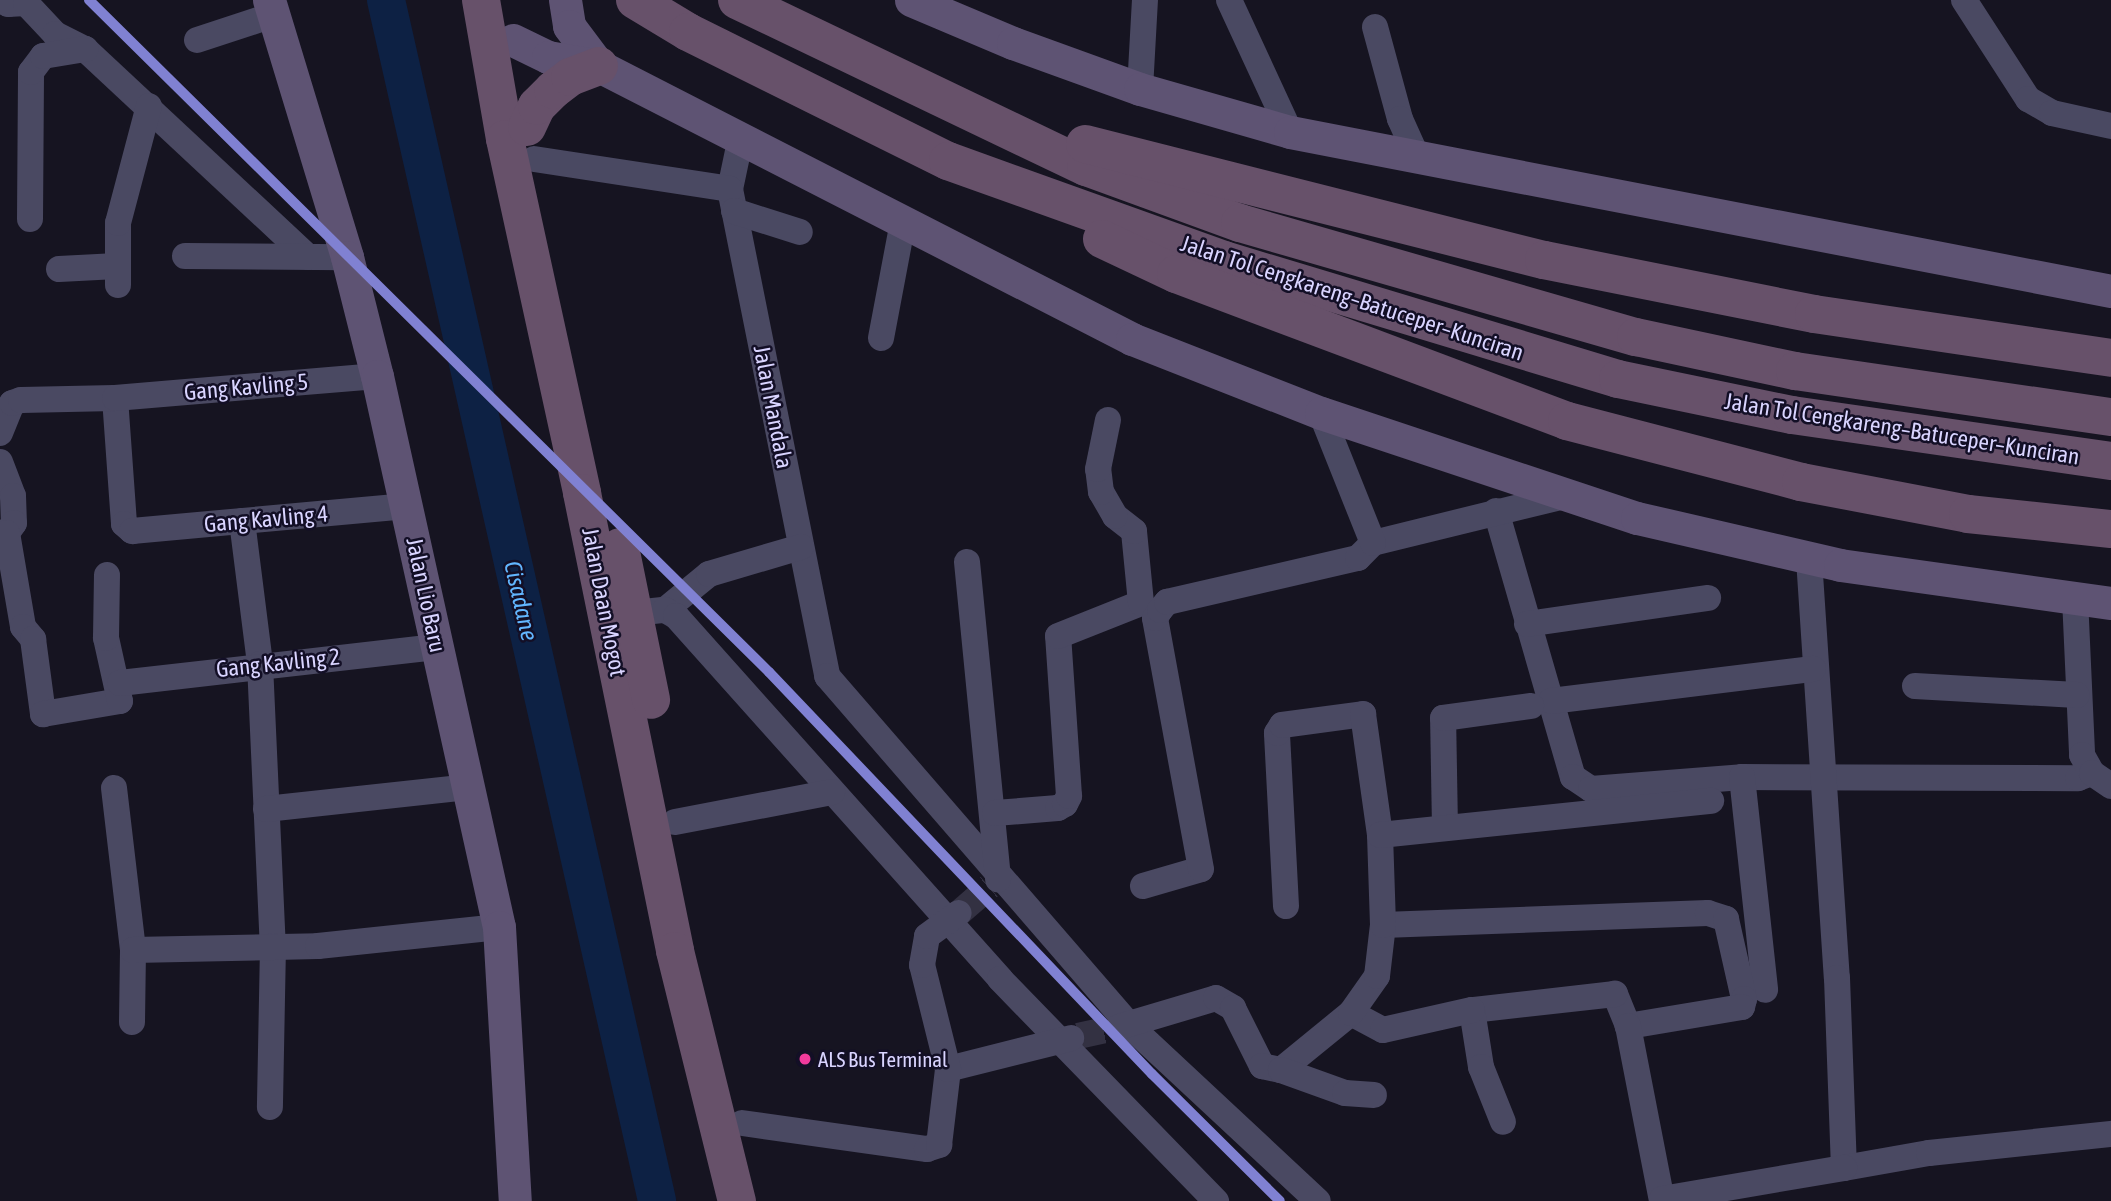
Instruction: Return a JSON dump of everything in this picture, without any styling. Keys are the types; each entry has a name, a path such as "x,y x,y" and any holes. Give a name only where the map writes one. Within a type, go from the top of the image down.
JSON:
{"highway":[{"name":"Jalan Daan Mogot","path":"481,0 505,139 582,494 674,951 737,1201"},
{"name":"Jalan Daan Mogot","path":"506,0 531,143 650,611 675,822 762,1201"},
{"name":"Jalan Tol Cengkareng–Batuceper–Kunciran","path":"635,0 688,32 948,161 1224,260 1576,369 1792,415 2111,461"},
{"name":"Jalan Tol Cengkareng–Batuceper–Kunciran","path":"737,0 971,116 1086,167 1179,202 1576,321 1795,371 2111,417"},
{"path":"531,143 537,106 570,77 599,66"},
{"path":"971,116 1544,260 1827,316 2111,358"},
{"path":"948,161 1020,200 1176,274 1567,421 1801,482 1968,514 2111,529"}],"main road":[{"path":"565,0 569,26 599,66"},
{"path":"911,0 1013,43 1140,89 1290,132 1418,159 2111,291"},
{"name":"Jalan Lio Baru","path":"271,7 347,257 377,376 499,927 515,1201"},
{"path":"513,40 548,57 599,66 1132,339 1321,413 1565,496 1809,559 2111,603"}],"street":[{"path":"5,0 8,4 26,3 37,20 46,22 55,34 85,49 308,257"},
{"path":"1140,89 1145,0"},
{"path":"1229,0 1290,132"},
{"path":"1964,0 2028,99 2052,113 2111,126"},
{"path":"197,40 271,7"},
{"path":"1375,27 1400,119 1418,159"},
{"path":"30,219 31,72 43,56 85,49"},
{"path":"58,269 118,275 118,223 149,106"},
{"name":"Jalan Mandala","path":"741,137 732,200 827,676 995,882"},
{"path":"531,143 732,200 800,232"},
{"path":"881,338 903,222"},
{"path":"186,256 347,257"},
{"name":"Gang Kavling 5","path":"0,433 12,403 21,400 115,398 377,376"},
{"name":"Gang Kavling 4","path":"115,398 126,529 407,506"},
{"path":"1321,413 1373,543"},
{"path":"995,813 1058,808 1065,804 1069,796 1058,636 1141,603 1134,531 1115,516 1101,492 1098,469 1108,419"},
{"path":"0,462 13,496 14,523 7,533 23,627 33,639 43,713 120,701 120,683 106,638 107,575"},
{"path":"1143,886 1201,869 1156,618 1167,602 1358,558 1373,543 1565,496"},
{"path":"1496,511 1527,624 1541,704 1573,777 1591,789 1742,777 2104,777"},
{"path":"242,521 260,664 273,946 270,1107"},
{"path":"801,547 709,574 650,611 954,917 1216,1201"},
{"path":"1809,559 1814,669 1824,777 1844,1168"},
{"path":"967,562 995,813 995,882 1124,1026 1318,1201"},
{"path":"1527,624 1709,598"},
{"path":"2076,598 2077,695 2082,755 2104,777"},
{"name":"Gang Kavling 2","path":"120,683 260,664 436,647"},
{"path":"1445,828 1443,718 1814,669"},
{"path":"1915,686 2077,695"},
{"path":"1281,1070 1351,1013 1377,976 1382,925 1380,835 1363,714 1282,725 1277,733 1286,906"},
{"path":"1742,777 1765,990"},
{"path":"266,809 470,787"},
{"path":"114,788 133,950 132,1022"},
{"path":"675,822 832,792"},
{"path":"1380,835 1711,801"},
{"path":"1382,925 1709,912 1727,919 1744,999 1742,1007 1628,1026"},
{"path":"742,1123 927,1149 939,1144 943,1134 948,1069 922,965 927,936 954,917"},
{"path":"133,950 355,943 499,927"},
{"path":"1351,1013 1383,1030 1472,1010 1615,994 1628,1026 1662,1200 1929,1153 2111,1134"},
{"path":"1124,1026 1216,998 1233,1008 1262,1066 1345,1093 1374,1095"},
{"path":"1472,1010 1481,1067 1503,1122"},
{"path":"948,1069 1068,1039"}],"waterway":[{"name":"Cisadane","path":"386,0 657,1201"}],"tunnel":[{"path":"959,913 989,887"},
{"path":"1078,1036 1119,1027"}],"transit line":[{"path":"89,0 769,672 1152,1074 1280,1201"}],"place":[{"name":"ALS Bus Terminal","path":"805,1059"}]}
